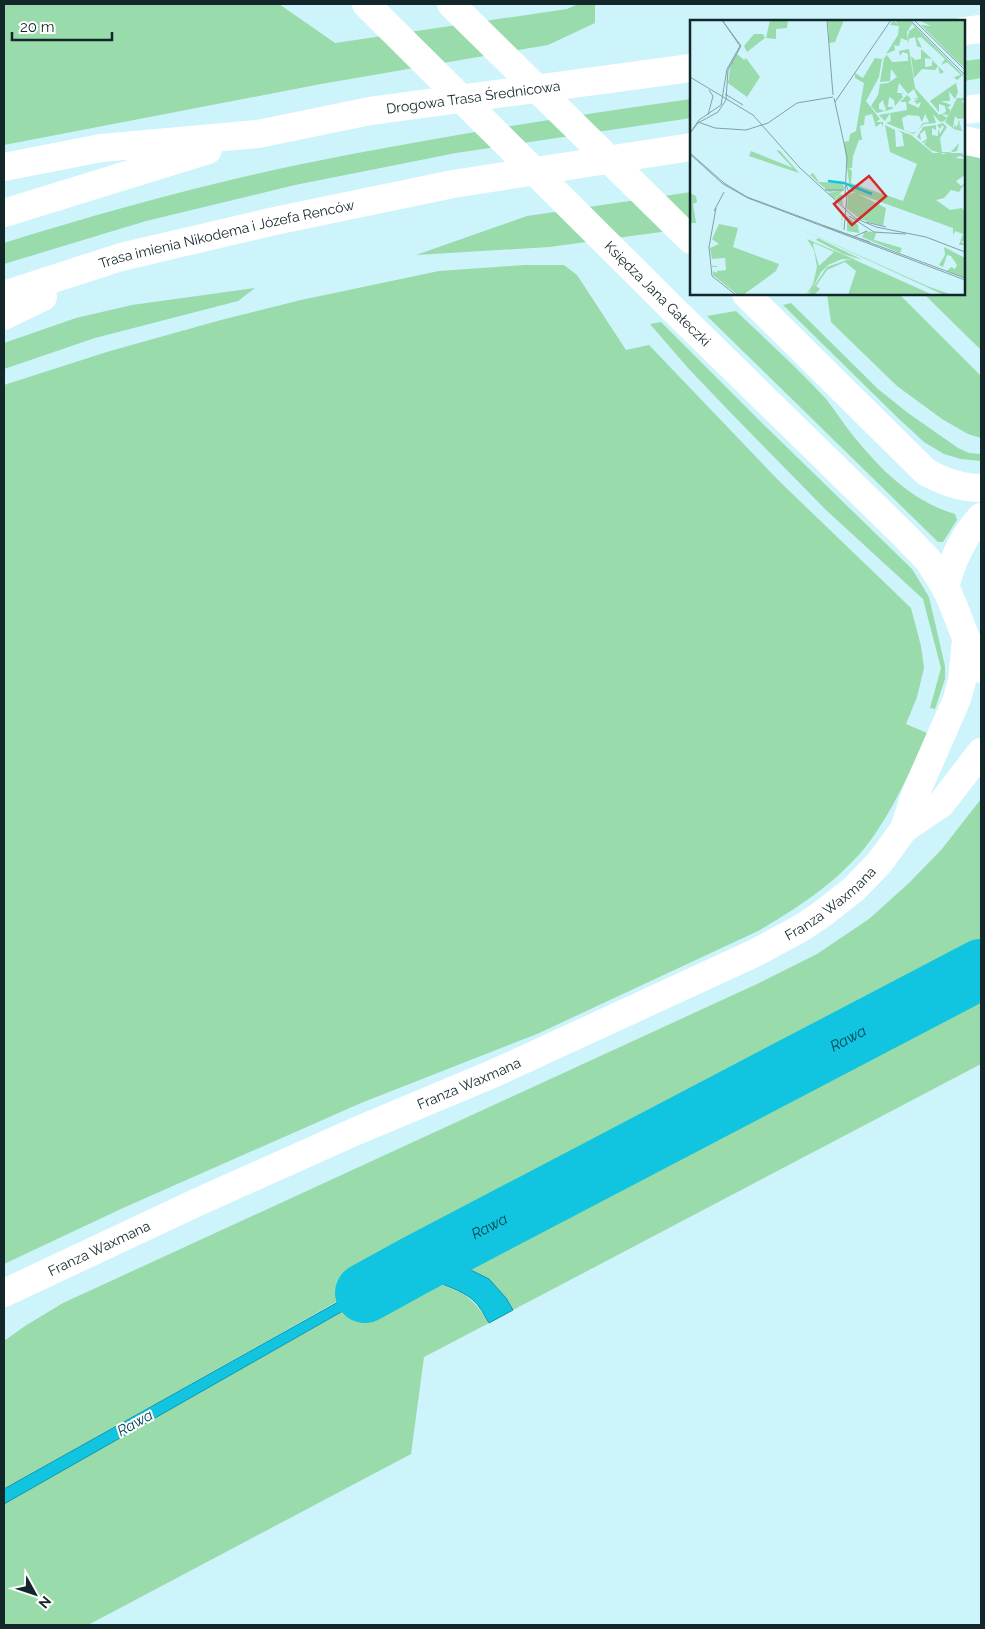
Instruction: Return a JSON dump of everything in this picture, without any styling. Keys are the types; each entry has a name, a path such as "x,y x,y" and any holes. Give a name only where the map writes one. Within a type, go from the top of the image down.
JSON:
{"street":[{"name":"Księdza Jana Gałeczki","path":"366,4 917,548 945,587 954,605 972,654 981,669"},
{"path":"451,4 690,239"},
{"path":"965,31 981,29"},
{"name":"Drogowa Trasa Średnicowa","path":"258,134 370,111 690,68"},
{"path":"965,110 981,108"},
{"path":"4,167 101,148 258,134"},
{"path":"4,213 258,134"},
{"path":"965,140 981,144"},
{"name":"Trasa imienia Nikodema i Józefa Renców","path":"4,295 120,257 203,237 453,184 690,147"},
{"path":"4,316 120,257"},
{"path":"753,301 926,472 958,486 981,488"},
{"path":"945,587 956,553 965,537 981,517"},
{"name":"Franza Waxmana","path":"4,1293 209,1197 354,1132 496,1072 757,952 809,922 854,889 880,862 904,829 914,795 957,699 962,681 966,639"},
{"name":"Franza Waxmana","path":"904,829 941,804 981,752"}],"green space":[{"path":"4,4 279,4 335,43 567,9 578,4 595,4 595,23 548,45 321,84 4,145"},
{"path":"981,59 981,78 965,81 965,61"},
{"path":"690,99 690,118 456,153 295,185 146,221 4,264 4,243 193,189 307,163 547,120"},
{"path":"981,154 981,350 925,295 965,295 965,156"},
{"path":"690,192 690,228 549,247 416,255 527,216"},
{"path":"525,265 564,265 577,275 626,350 649,345 779,481 911,608 921,646 924,668 917,697 906,724 927,733 902,789 870,841 846,868 818,892 758,931 537,1034 361,1103 123,1208 4,1264 4,385 110,351 301,300 439,271"},
{"path":"255,288 238,301 95,338 4,369 4,343 76,318 132,305"},
{"path":"827,295 900,295 981,376 981,438 968,434 942,419 897,386 831,322"},
{"path":"791,303 878,389 908,413 958,448 969,453 981,454 981,461 961,459 944,454 924,442 783,305"},
{"path":"736,311 826,399 848,429 885,471 924,501 955,514 957,520 943,542 938,542 707,316"},
{"path":"661,322 912,569 929,597 945,666 945,679 935,709 930,708 941,668 923,599 826,510 688,368 650,324"},
{"path":"981,799 981,959 836,1040 506,1209 382,1276 4,1489 4,1341 25,1326 63,1303 757,984 817,954 869,919 908,884 942,849"},
{"path":"981,984 981,1064 513,1310 492,1283 462,1265 481,1244 823,1069"},
{"path":"425,1281 463,1294 476,1305 489,1323 424,1357 411,1454 88,1625 4,1625 4,1504 385,1287 389,1293"}],"water":[{"path":"431,1250 489,1279 506,1298 513,1310 489,1323 473,1300 463,1293 444,1285 422,1281 412,1283 389,1293 385,1287 4,1504 4,1489"}],"waterway":[{"name":"Rawa","path":"365,1293 981,969"}]}
